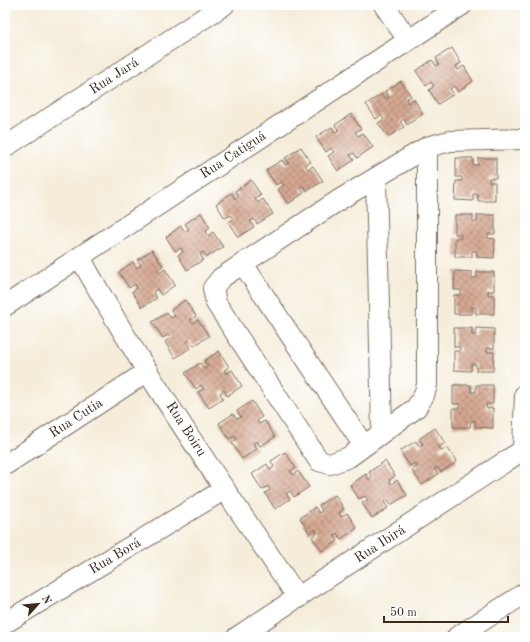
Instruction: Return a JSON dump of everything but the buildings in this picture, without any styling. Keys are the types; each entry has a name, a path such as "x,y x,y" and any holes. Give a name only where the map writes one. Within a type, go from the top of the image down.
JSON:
{"street":[{"name":"Rua Jará","path":"5,147 224,5"},
{"path":"384,5 408,40"},
{"name":"Rua Catiguá","path":"5,306 462,5"},
{"path":"427,147 427,385 424,395 416,408 349,457 330,464 319,460 315,454 216,303 213,288 221,278 376,178 427,147 450,141 525,140"},
{"path":"376,178 382,432"},
{"name":"Rua Boiru","path":"80,257 106,304 148,371 298,598"},
{"path":"243,264 364,446"},
{"name":"Rua Cutia","path":"5,465 148,371"},
{"path":"524,451 525,394"},
{"name":"Rua Ibirá","path":"237,637 524,451"},
{"name":"Rua Borá","path":"5,624 225,489"},
{"path":"457,637 525,593"}]}
